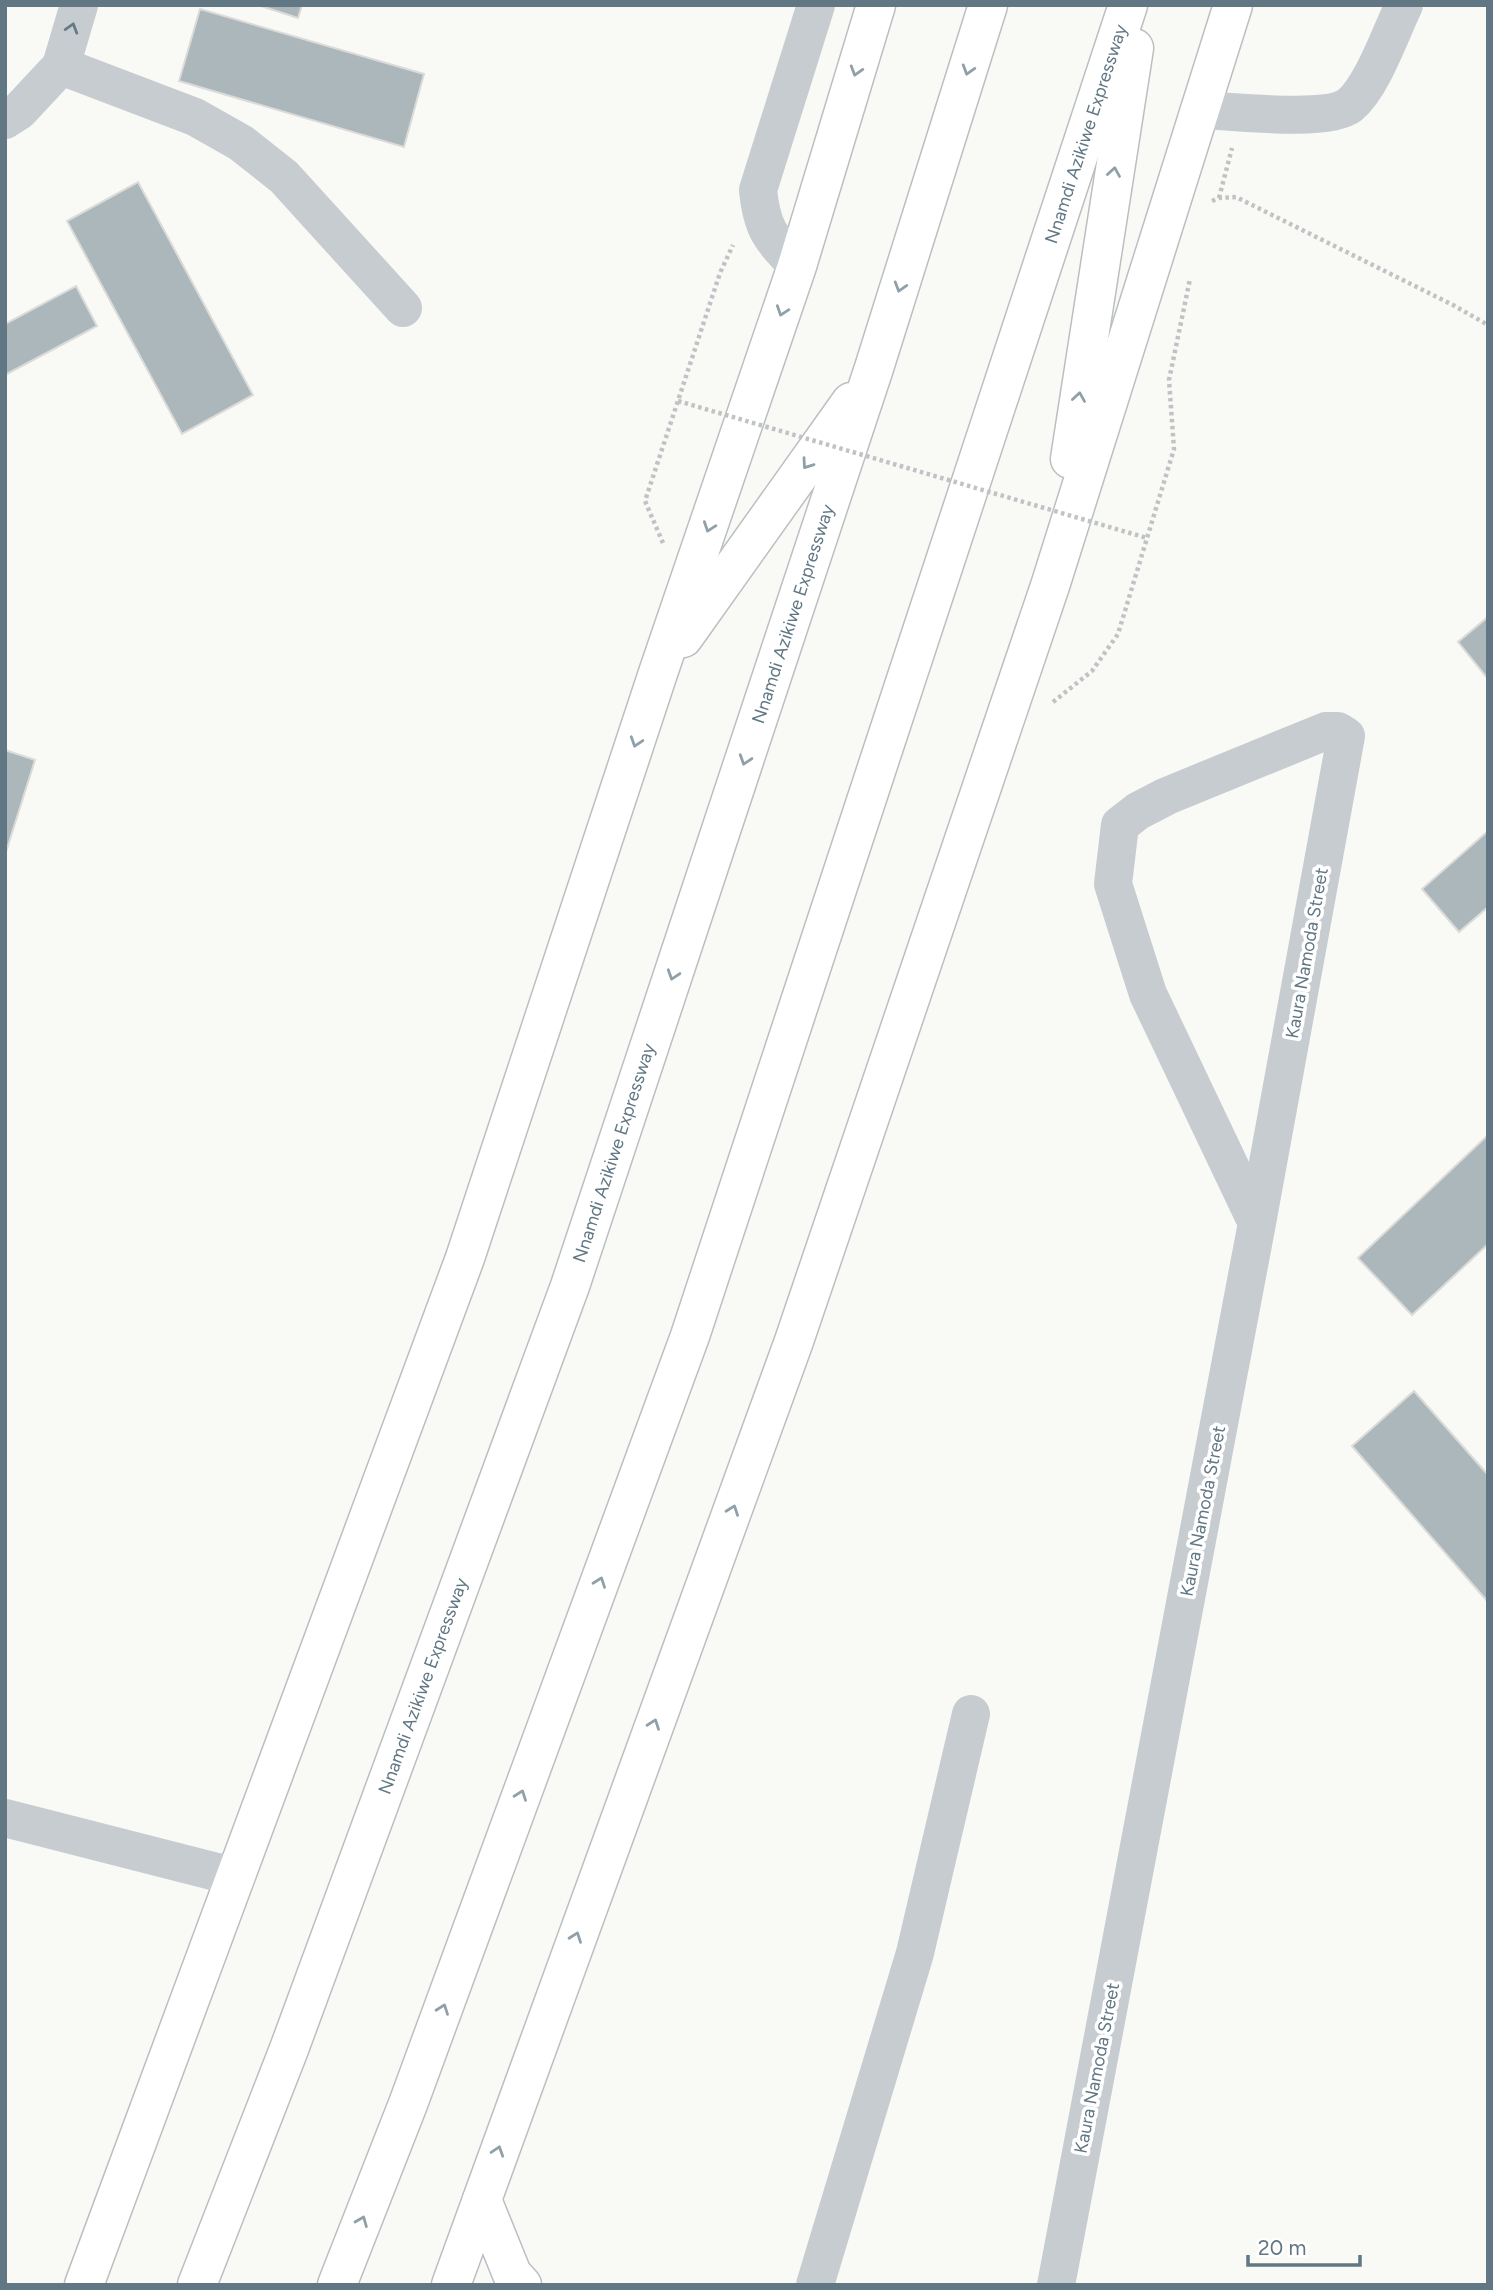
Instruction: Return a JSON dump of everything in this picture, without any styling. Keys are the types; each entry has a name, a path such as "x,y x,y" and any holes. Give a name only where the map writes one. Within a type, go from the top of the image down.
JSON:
{"main road":[{"path":"84,2285 465,1258 658,673 797,266 876,5"},
{"name":"Nnamdi Azikiwe Expressway","path":"197,2285 289,2049 570,1286 874,368 988,5"},
{"name":"Nnamdi Azikiwe Expressway","path":"337,2285 408,2104 690,1336 1128,5"},
{"path":"1050,586 1140,5"},
{"path":"451,2285 794,1341 1050,586 1233,5"},
{"path":"658,673 874,368"},
{"path":"482,2200 512,2274 522,2285"}],"street":[{"path":"5,120 19,111 61,66 79,5"},
{"path":"797,266 768,234 761,213 758,190 816,5"},
{"path":"1200,110 1314,115 1349,106 1365,88 1404,5"},
{"path":"61,66 195,117 241,143 284,177 403,308"},
{"name":"Kaura Namoda Street","path":"1056,2285 1257,1223 1346,736 1338,731 1326,731 1167,796 1138,811 1120,825 1113,884 1148,994 1257,1223"},
{"path":"815,2285 915,1953 971,1714"},
{"path":"5,1818 236,1877"}],"path":[{"path":"1219,198 1241,111"},
{"path":"1209,203 1219,198 1236,197 1488,325"},
{"path":"645,501 720,273"},
{"path":"1046,707 1092,671 1118,634 1174,449 1169,380 1190,278"},
{"path":"678,401 1147,538"}],"building":[{"path":"258,5 302,5 298,18"},
{"path":"200,9 424,74 404,147 179,81"},
{"path":"138,182 253,395 182,434 67,221"},
{"path":"76,286 97,326 5,375 5,324"},
{"path":"1488,617 1488,679 1458,642"},
{"path":"5,750 35,760 5,855"},
{"path":"1488,831 1488,907 1459,932 1422,889"},
{"path":"1488,1135 1488,1244 1412,1315 1358,1258"},
{"path":"1414,1391 1488,1475 1488,1602 1352,1446"}]}
